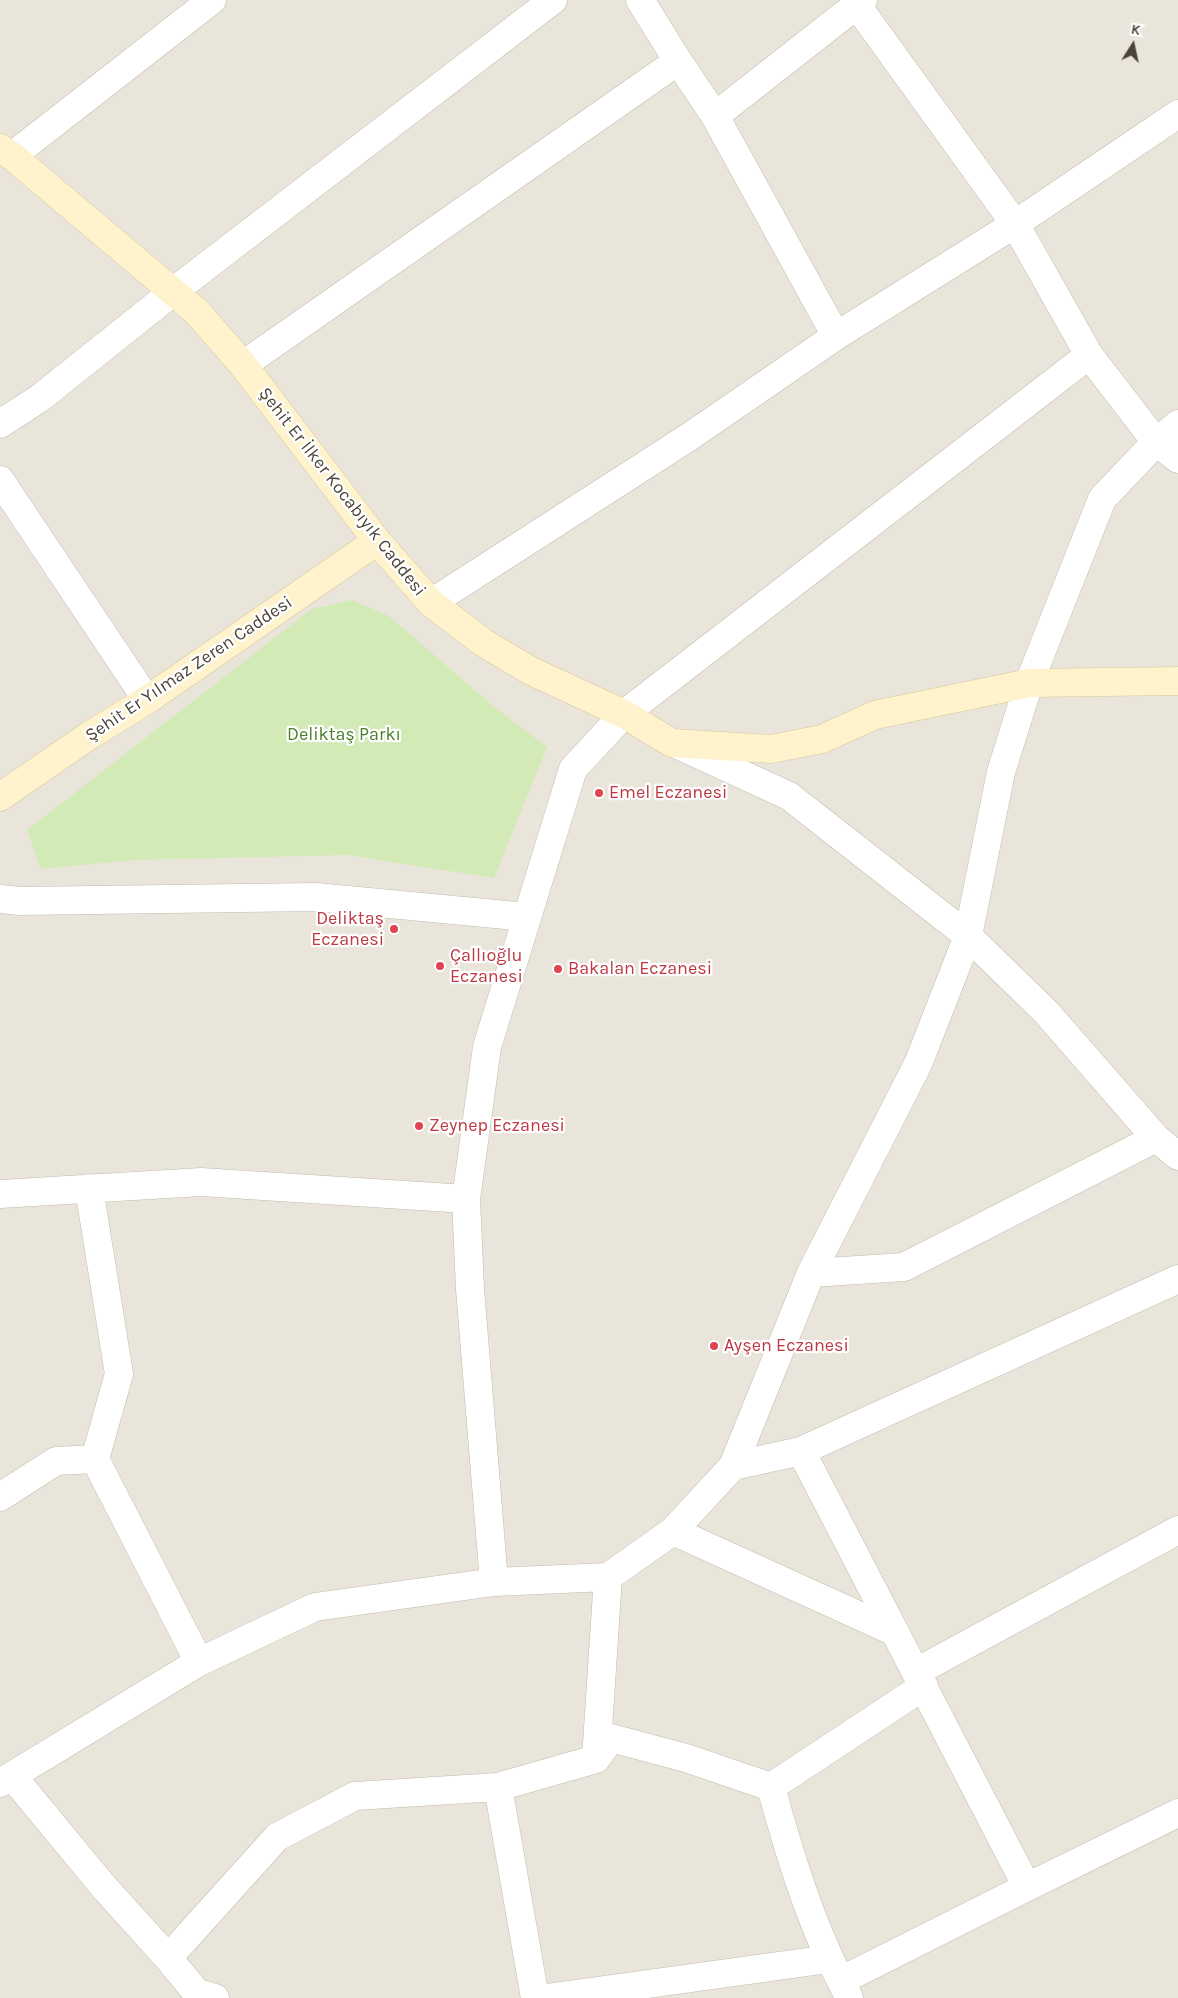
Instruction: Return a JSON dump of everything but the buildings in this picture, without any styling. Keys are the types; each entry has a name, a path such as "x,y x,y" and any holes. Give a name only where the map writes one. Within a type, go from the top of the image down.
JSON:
{"main road":[{"name":"Şehit Er İlker Kocabıyık Caddesi","path":"6,152 197,312 243,365 377,541 431,603 484,643 531,671 624,714 672,742 770,749 822,739 875,715 1029,683 1178,681"},
{"name":"Şehit Er Yılmaz Zeren Caddesi","path":"0,796 90,735 147,700 377,541"}],"street":[{"path":"6,152 212,0"},
{"path":"0,424 40,398 174,291 553,0"},
{"path":"640,0 678,62 715,116 836,336"},
{"path":"715,116 859,2 1015,224 1089,355 1156,442 1178,460"},
{"path":"243,365 678,62"},
{"path":"431,603 689,437 836,336 1015,224 1178,114"},
{"path":"494,1582 470,1289 466,1199 488,1047 573,769 624,714 1089,355"},
{"path":"200,1996 168,1958 6,1780 199,1662 315,1607 494,1582 608,1577 673,1531 733,1466 811,1273 918,1064 968,936 1001,772 1029,683 1102,499 1156,442 1178,424"},
{"path":"0,480 147,700"},
{"path":"672,742 789,796 968,936 1046,1012 1156,1138 1178,1156"},
{"path":"0,899 20,901 316,897 527,917"},
{"path":"811,1273 904,1266 1156,1138"},
{"path":"0,1194 201,1182 466,1199"},
{"path":"89,1188 119,1374 95,1459 199,1662"},
{"path":"733,1466 800,1451 1178,1279"},
{"path":"800,1451 1027,1886"},
{"path":"0,1496 56,1461 95,1459"},
{"path":"771,1787 920,1679 1178,1530"},
{"path":"673,1531 895,1632"},
{"path":"596,1759 608,1577"},
{"path":"168,1958 277,1838 355,1796 498,1787 596,1759 611,1738 686,1758 771,1787"},
{"path":"498,1787 535,1998"},
{"path":"771,1787 790,1859 840,1979"},
{"path":"546,1998 840,1979 1178,1813"}],"shaded area":[{"path":"0,0 1178,0 1178,1998 0,1998"}],"green space":[{"name":"Deliktaş Parkı","path":"352,600 389,616 493,706 547,747 494,878 347,855 134,860 41,869 27,830 312,609"}],"place":[{"name":"Emel Eczanesi","path":"599,793"},
{"name":"Deliktaş Eczanesi","path":"394,929"},
{"name":"Çallıoğlu Eczanesi","path":"440,966"},
{"name":"Bakalan Eczanesi","path":"558,969"},
{"name":"Zeynep Eczanesi","path":"419,1126"},
{"name":"Ayşen Eczanesi","path":"714,1346"}]}
